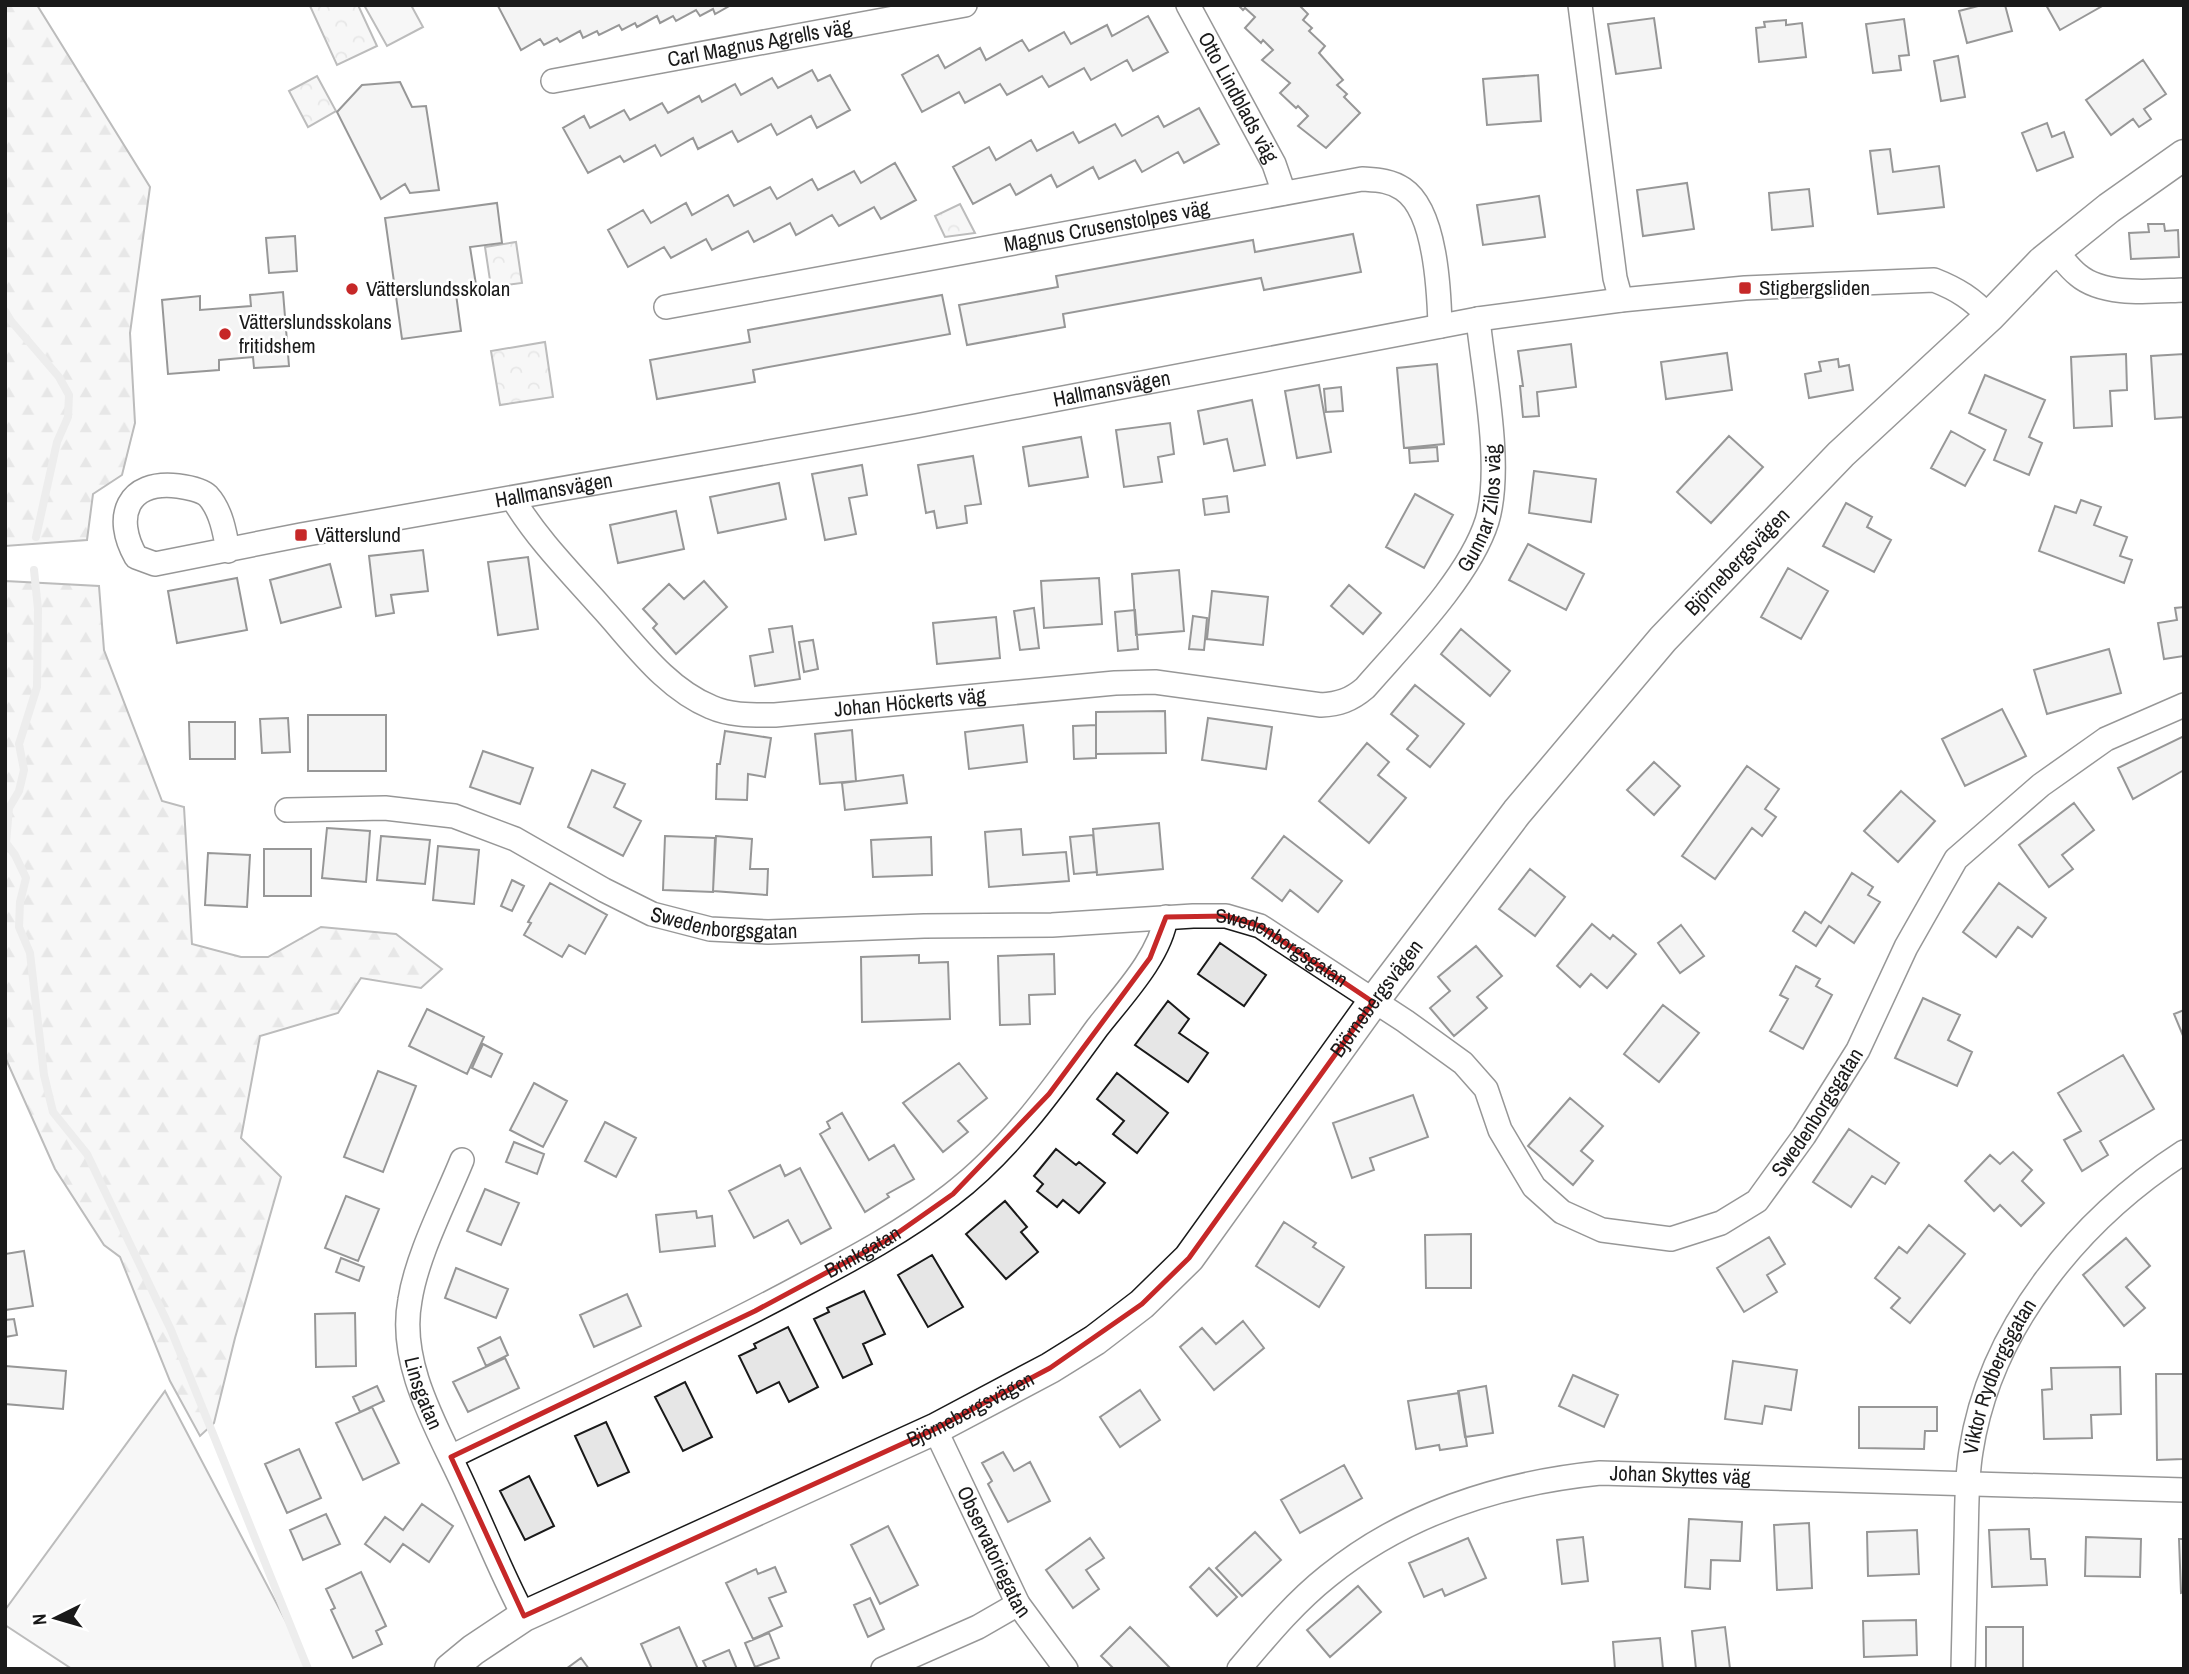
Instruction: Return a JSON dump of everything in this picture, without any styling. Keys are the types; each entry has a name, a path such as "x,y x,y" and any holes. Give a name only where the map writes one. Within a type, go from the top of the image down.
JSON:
{"street":[{"name":"Carl Magnus Agrells väg","path":"553,81 965,5"},
{"name":"Otto Lindblads väg","path":"1188,5 1274,164 1284,193"},
{"path":"1580,5 1615,278 1621,300"},
{"name":"Björnebergsvägen","path":"450,1669 524,1616 935,1429 1050,1368 1095,1340 1142,1304 1189,1258 1373,1002 1517,812 1663,639 1841,454 1989,317 2042,262 2109,208 2184,155"},
{"name":"Magnus Crusenstolpes väg","path":"666,307 1362,179 1384,180 1402,188 1416,201 1426,223 1440,301 1440,326"},
{"path":"2056,251 2079,277 2104,287 2120,290 2184,290"},
{"name":"Hallmansvägen","path":"228,551 219,515 207,495 187,487 164,484 144,488 132,498 125,512 124,529 127,542 136,557 155,564 228,551 300,535 930,424 1478,319 1621,300 1745,288 1934,280 1958,289 1989,317"},
{"name":"Gunnar Zilos väg","path":"1383,667 1445,593 1476,548 1487,519 1493,479 1492,450 1478,319"},
{"name":"Johan Höckerts väg","path":"513,499 531,528 657,669 681,691 713,708 743,715 775,715 1142,682 1321,705 1336,704 1352,699 1383,667"},
{"name":"Swedenborgsgatan","path":"287,810 385,808 454,816 515,839 652,914 710,929 768,933 924,926 1052,925 1166,917 1226,916 1260,926 1464,1063 1486,1088 1500,1130 1534,1186 1562,1212 1602,1230 1671,1239 1721,1223 1757,1201 1804,1136 1858,1050 1906,947 1956,859 2040,785 2106,739 2184,705"},
{"name":"Brinkgatan","path":"451,1457 755,1311 889,1239 953,1194 1008,1143 1049,1094 1150,958 1164,930 1166,917"},
{"name":"Viktor Rydbergsgatan","path":"1963,1669 1967,1483 1978,1413 1992,1371 2008,1337 2030,1301 2067,1254 2113,1207 2184,1152"},
{"name":"Linsgatan","path":"462,1160 421,1261 409,1300 408,1323 414,1371 524,1616"},
{"name":"Observatoriegatan","path":"935,1429 1018,1604 1066,1669"},
{"name":"Johan Skyttes väg","path":"1239,1669 1285,1615 1328,1575 1376,1543 1414,1522 1468,1500 1512,1486 1553,1478 1600,1473 2184,1490"},
{"path":"883,1669 978,1626 1018,1604"}],"highlighted area":[{"path":"1226,916 1260,926 1373,1002 1189,1258 1142,1304 1050,1368 935,1429 524,1616 451,1457 755,1311 889,1239 953,1194 1049,1094 1150,958 1166,917"}],"green space":[{"path":"5,5 37,5 150,187 130,333 135,423 122,475 93,494 87,540 5,546"},
{"path":"358,5 377,46 337,65 310,6"},
{"path":"364,5 411,5 423,27 387,46"},
{"path":"317,76 336,111 308,127 289,91"},
{"path":"960,204 975,233 945,237 935,216"},
{"path":"516,242 522,283 491,287 485,247"},
{"path":"545,342 553,397 500,405 491,351"},
{"path":"5,581 99,586 104,650 162,801 184,807 192,944 241,957 268,957 321,927 396,934 442,969 421,988 361,978 338,1013 260,1036 241,1138 281,1177 214,1423 200,1436 170,1381 120,1257 104,1245 55,1169 5,1057"},
{"path":"165,1391 311,1669 72,1669 5,1625 5,1610"}],"building":[{"path":"731,5 715,14 713,9 700,16 696,10 676,21 673,16 660,23 657,16 637,27 635,23 622,30 619,25 599,35 597,31 583,38 580,31 560,42 557,38 544,45 540,39 521,50 498,6"},
{"path":"1238,5 1299,5 1308,14 1303,20 1312,28 1309,31 1325,46 1319,53 1343,80 1337,85 1347,94 1344,97 1360,113 1326,148 1298,126 1308,116 1280,93 1290,83 1262,60 1273,50 1245,28 1255,17"},
{"path":"1982,5 2005,5 2012,31 1967,43 1959,11"},
{"path":"2046,5 2104,5 2060,30"},
{"path":"1148,16 1168,52 1133,71 1127,60 1091,80 1084,68 1049,87 1042,76 1007,95 1000,84 965,103 959,92 922,112 902,75 938,55 945,68 980,48 986,60 1022,40 1029,51 1064,32 1071,44 1107,25 1112,36"},
{"path":"1654,18 1661,68 1616,74 1608,24"},
{"path":"1904,19 1909,55 1899,56 1901,70 1873,73 1866,24"},
{"path":"1786,20 1786,25 1802,23 1806,57 1759,62 1756,28 1765,27 1764,22"},
{"path":"1958,56 1965,97 1941,101 1934,61"},
{"path":"2143,60 2166,94 2144,109 2151,119 2139,127 2133,119 2111,135 2086,100"},
{"path":"812,70 818,81 830,75 850,110 817,128 811,116 777,135 771,124 738,142 732,131 698,149 693,138 661,156 655,145 624,162 620,156 588,173 563,128 584,116 590,128 624,110 630,120 662,103 668,113 699,96 702,102 735,84 741,95 772,78 778,88"},
{"path":"1538,75 1541,121 1487,125 1483,79"},
{"path":"400,82 412,107 426,106 439,190 410,193 405,184 381,199 337,112 362,85"},
{"path":"1199,108 1219,144 1184,163 1178,152 1142,172 1135,160 1099,179 1093,167 1057,187 1051,175 1016,195 1010,184 973,204 953,167 989,147 996,160 1031,140 1037,151 1073,132 1079,143 1115,124 1122,136 1158,116 1164,127"},
{"path":"2047,123 2052,137 2064,132 2073,157 2037,171 2022,133"},
{"path":"1890,149 1893,172 1939,166 1944,207 1878,214 1870,151"},
{"path":"895,163 916,200 881,219 874,207 839,226 832,215 796,235 790,223 754,242 748,231 712,250 706,239 671,258 664,247 628,267 608,230 643,210 651,223 686,203 692,215 728,195 734,206 770,187 777,199 812,179 818,190 854,171 861,183"},
{"path":"1687,183 1694,229 1643,236 1637,190"},
{"path":"1809,189 1813,226 1772,230 1769,193"},
{"path":"1539,196 1545,237 1483,245 1477,205"},
{"path":"497,203 502,243 470,247 477,291 456,294 461,331 402,339 385,218"},
{"path":"2148,224 2164,224 2165,231 2178,230 2179,257 2131,259 2129,233 2149,232"},
{"path":"1353,234 1361,272 1264,290 1261,278 1063,314 1065,327 967,345 959,305 1058,287 1056,276 1253,240 1255,252"},
{"path":"295,236 297,271 269,273 266,238"},
{"name":"Vätterslundsskolans fritidshem","path":"283,292 289,366 254,368 253,357 219,360 219,370 168,374 162,300 200,296 200,310 251,306 250,295"},
{"path":"942,295 950,334 753,370 755,382 657,399 650,360 750,342 748,330"},
{"path":"1571,344 1576,387 1537,392 1539,416 1523,417 1520,386 1523,386 1518,351"},
{"path":"1727,353 1732,390 1666,399 1661,362"},
{"path":"2126,354 2127,390 2110,391 2112,426 2074,428 2071,357"},
{"path":"2184,354 2184,417 2155,419 2151,356"},
{"path":"1838,359 1839,367 1849,365 1853,390 1809,398 1805,374 1821,371 1819,362"},
{"path":"1437,364 1444,444 1404,448 1397,368"},
{"path":"1985,375 2045,400 2029,437 2042,443 2029,475 1994,460 2006,430 1969,413"},
{"path":"1319,385 1331,452 1297,458 1285,391"},
{"path":"1341,387 1343,411 1326,412 1324,389"},
{"path":"1252,400 1265,465 1234,471 1227,439 1204,444 1198,411"},
{"path":"1170,423 1174,454 1158,457 1162,482 1124,487 1116,430"},
{"path":"1951,431 1985,450 1965,486 1931,468"},
{"path":"1729,436 1763,467 1711,523 1677,492"},
{"path":"1081,437 1088,477 1029,486 1023,447"},
{"path":"1437,447 1438,461 1410,463 1409,449"},
{"path":"973,456 981,504 965,506 967,523 937,528 934,511 926,513 918,465"},
{"path":"862,465 867,495 849,498 856,534 825,540 812,474"},
{"path":"1534,471 1596,479 1591,522 1529,513"},
{"path":"779,483 786,519 718,533 710,497"},
{"path":"1415,494 1453,515 1424,568 1386,547"},
{"path":"1227,496 1229,512 1205,515 1203,499"},
{"path":"2081,500 2101,507 2094,525 2127,537 2120,556 2132,560 2124,583 2039,551 2055,506 2076,513"},
{"path":"1846,503 1872,517 1867,527 1891,540 1874,572 1823,546"},
{"path":"676,511 684,549 618,563 610,525"},
{"path":"1528,544 1584,574 1566,610 1509,580"},
{"path":"423,550 428,591 391,595 394,613 376,616 369,556"},
{"path":"528,557 538,629 498,635 488,562"},
{"path":"330,564 341,607 281,623 270,580"},
{"path":"1788,568 1828,591 1801,639 1761,617"},
{"path":"1179,570 1184,631 1136,635 1132,574"},
{"path":"237,578 247,630 177,643 168,591"},
{"path":"1099,578 1102,624 1044,628 1041,581"},
{"path":"704,581 727,607 676,654 653,628 657,624 643,609 669,584 684,599"},
{"path":"1349,585 1381,613 1363,634 1331,606"},
{"path":"1212,591 1268,597 1263,645 1207,639"},
{"path":"2184,607 2184,656 2164,659 2158,623 2177,620 2175,608"},
{"path":"1034,608 1039,648 1020,650 1014,611"},
{"path":"1135,610 1138,649 1118,651 1115,612"},
{"path":"1193,616 1207,618 1204,650 1189,649"},
{"path":"996,617 1000,658 937,664 933,623"},
{"path":"792,626 800,679 755,686 750,656 773,652 769,629"},
{"path":"1461,629 1510,671 1490,696 1441,654"},
{"path":"813,640 818,669 804,672 799,642"},
{"path":"2109,649 2121,693 2047,714 2034,670"},
{"path":"1415,685 1464,724 1430,767 1407,749 1418,736 1391,714"},
{"path":"2002,709 2026,756 1965,786 1942,739"},
{"path":"1165,711 1166,753 1096,754 1096,712"},
{"path":"308,715 386,715 386,771 308,771"},
{"path":"288,718 290,752 262,753 260,719"},
{"path":"1208,718 1272,727 1266,769 1202,760"},
{"path":"189,722 235,722 235,759 190,759"},
{"path":"1023,725 1027,762 969,769 965,732"},
{"path":"1096,725 1096,758 1074,759 1073,726"},
{"path":"852,730 856,781 820,784 815,734"},
{"path":"725,731 771,738 765,777 748,774 747,800 716,799 717,764 720,764"},
{"path":"2184,736 2184,770 2133,799 2118,768"},
{"path":"1367,743 1389,762 1378,775 1406,798 1369,843 1319,801"},
{"path":"483,751 533,768 520,804 470,787"},
{"path":"1654,762 1680,786 1654,815 1627,790"},
{"path":"1747,766 1779,789 1765,809 1776,817 1762,836 1752,828 1715,879 1682,856"},
{"path":"592,770 625,784 614,807 641,821 623,856 568,827"},
{"path":"903,775 907,803 845,810 842,783"},
{"path":"1901,791 1935,821 1898,862 1864,831"},
{"path":"2074,803 2094,830 2062,855 2073,869 2049,887 2019,845"},
{"path":"1159,823 1163,869 1097,875 1093,829"},
{"path":"327,828 370,831 366,882 322,878"},
{"path":"1021,829 1023,855 1066,852 1069,881 989,887 985,832"},
{"path":"1093,835 1097,872 1074,874 1070,837"},
{"path":"381,836 430,840 425,884 377,880"},
{"path":"665,836 715,838 713,892 663,890"},
{"path":"716,836 752,839 750,869 768,869 767,895 713,891"},
{"path":"1284,836 1342,881 1318,912 1290,890 1282,901 1252,878"},
{"path":"931,837 932,875 873,877 871,840"},
{"path":"438,846 479,850 474,904 433,900"},
{"path":"264,849 311,849 311,896 264,896"},
{"path":"208,853 250,855 247,907 205,905"},
{"path":"1530,869 1565,897 1535,936 1499,909"},
{"path":"1852,873 1873,887 1868,895 1880,902 1854,943 1829,926 1816,946 1793,931 1805,912 1821,923"},
{"path":"512,880 524,886 512,911 501,906"},
{"path":"550,883 607,915 585,954 569,945 562,957 524,935 531,923 528,922"},
{"path":"1999,883 2046,918 2032,937 2018,927 1996,957 1963,932"},
{"path":"1592,924 1610,939 1613,935 1636,954 1607,988 1591,974 1580,987 1557,966"},
{"path":"1681,925 1704,956 1680,973 1658,943"},
{"path":"1220,943 1266,975 1244,1006 1198,974"},
{"path":"1476,946 1502,976 1477,997 1487,1008 1454,1036 1430,1008 1450,991 1438,977"},
{"path":"1054,954 1055,994 1029,995 1030,1024 1000,1025 998,956"},
{"path":"919,955 919,963 948,962 950,1019 862,1022 861,957"},
{"path":"1796,966 1820,979 1816,986 1832,995 1803,1049 1770,1031 1788,999 1780,995"},
{"path":"1923,998 1960,1015 1948,1040 1972,1052 1957,1086 1895,1058"},
{"path":"1168,1001 1189,1019 1179,1033 1208,1053 1188,1082 1135,1045"},
{"path":"1663,1005 1699,1033 1659,1082 1624,1054"},
{"path":"427,1009 484,1037 467,1074 409,1046"},
{"path":"2184,1010 2184,1038 2174,1014"},
{"path":"483,1044 502,1054 491,1077 472,1068"},
{"path":"2123,1055 2154,1109 2100,1141 2108,1155 2082,1171 2064,1140 2081,1131 2058,1093"},
{"path":"959,1063 987,1098 958,1121 968,1132 943,1152 903,1103"},
{"path":"378,1071 416,1086 383,1172 344,1157"},
{"path":"1117,1073 1168,1113 1137,1153 1113,1134 1124,1121 1097,1099"},
{"path":"534,1083 567,1101 543,1147 510,1130"},
{"path":"1413,1095 1428,1137 1370,1158 1374,1170 1352,1178 1333,1123"},
{"path":"1570,1098 1603,1126 1581,1151 1593,1161 1573,1185 1528,1146"},
{"path":"842,1113 869,1160 894,1145 914,1179 887,1194 889,1197 865,1212 820,1134 830,1128 827,1122"},
{"path":"605,1122 636,1138 616,1177 585,1161"},
{"path":"1849,1129 1899,1163 1885,1184 1872,1176 1851,1207 1813,1182"},
{"path":"514,1142 544,1154 537,1174 506,1162"},
{"path":"1056,1149 1076,1165 1079,1162 1105,1183 1079,1213 1063,1200 1057,1207 1037,1191 1043,1184 1034,1176"},
{"path":"2013,1152 2032,1170 2022,1181 2044,1203 2021,1226 2000,1205 1994,1211 1965,1181 1990,1155 2000,1164"},
{"path":"780,1165 785,1176 800,1168 831,1228 801,1244 788,1220 754,1238 729,1191"},
{"path":"485,1189 519,1203 501,1245 467,1231"},
{"path":"346,1196 379,1209 358,1261 325,1248"},
{"path":"1005,1201 1027,1227 1021,1232 1038,1252 1006,1279 966,1234"},
{"path":"696,1211 697,1218 712,1216 715,1246 660,1252 656,1215"},
{"path":"1284,1222 1316,1243 1313,1247 1344,1267 1319,1307 1256,1266"},
{"path":"1929,1225 1965,1254 1910,1323 1891,1308 1900,1298 1875,1278 1899,1247 1907,1253"},
{"path":"1471,1234 1471,1288 1426,1288 1425,1235"},
{"path":"1769,1237 1785,1264 1767,1275 1777,1292 1744,1312 1717,1268"},
{"path":"2126,1238 2150,1266 2126,1287 2145,1308 2124,1326 2083,1275"},
{"path":"24,1251 33,1306 5,1310 5,1254"},
{"path":"932,1255 963,1307 928,1327 898,1275"},
{"path":"341,1258 364,1267 359,1281 336,1272"},
{"path":"456,1268 508,1289 496,1318 445,1298"},
{"path":"864,1291 885,1334 863,1344 872,1364 843,1378 814,1319 829,1312 827,1308"},
{"path":"627,1294 641,1326 594,1347 580,1315"},
{"path":"355,1313 356,1366 316,1367 315,1314"},
{"path":"14,1319 17,1335 5,1337 5,1320"},
{"path":"1243,1321 1264,1348 1214,1390 1180,1347 1202,1328 1216,1344"},
{"path":"788,1327 818,1387 789,1402 779,1382 757,1393 739,1356 756,1348 754,1344"},
{"path":"500,1337 508,1355 486,1366 478,1348"},
{"path":"505,1358 519,1388 468,1412 453,1382"},
{"path":"1733,1361 1797,1370 1791,1410 1765,1406 1762,1424 1725,1419"},
{"path":"5,1366 66,1371 63,1409 5,1404"},
{"path":"2120,1367 2121,1414 2091,1415 2092,1438 2044,1439 2042,1390 2052,1389 2051,1368"},
{"path":"2156,1374 2184,1374 2183,1459 2157,1460"},
{"path":"1573,1375 1618,1395 1604,1427 1559,1406"},
{"path":"685,1382 712,1437 683,1451 655,1397"},
{"path":"377,1386 384,1401 360,1412 353,1397"},
{"path":"1486,1386 1493,1433 1465,1437 1458,1391"},
{"path":"1140,1390 1160,1420 1120,1447 1100,1417"},
{"path":"1459,1393 1467,1446 1440,1450 1439,1445 1416,1449 1408,1401"},
{"path":"372,1407 399,1463 363,1480 336,1423"},
{"path":"1859,1407 1937,1407 1937,1431 1925,1431 1924,1449 1859,1448"},
{"path":"606,1422 629,1472 598,1486 575,1436"},
{"path":"299,1449 321,1498 287,1513 265,1464"},
{"path":"1003,1452 1014,1471 1030,1462 1050,1501 1008,1522 988,1484 992,1481 982,1463"},
{"path":"1344,1465 1362,1498 1300,1533 1281,1500"},
{"path":"529,1476 554,1526 525,1540 500,1491"},
{"path":"422,1504 453,1526 429,1562 403,1544 390,1562 365,1544 385,1517 403,1530"},
{"path":"326,1514 340,1544 303,1560 290,1530"},
{"path":"1689,1519 1742,1522 1740,1561 1711,1560 1710,1589 1685,1587"},
{"path":"1809,1523 1812,1588 1777,1590 1774,1525"},
{"path":"888,1526 918,1585 880,1604 851,1545"},
{"path":"2029,1529 2031,1559 2045,1559 2047,1585 1992,1587 1989,1530"},
{"path":"1917,1530 1919,1574 1868,1576 1867,1532"},
{"path":"1255,1532 1281,1560 1242,1596 1216,1568"},
{"path":"1583,1537 1588,1581 1562,1584 1557,1540"},
{"path":"2086,1537 2141,1539 2140,1577 2085,1576"},
{"path":"1090,1538 1104,1558 1086,1570 1099,1589 1073,1608 1046,1570"},
{"path":"1468,1538 1486,1578 1445,1596 1442,1589 1424,1597 1409,1563"},
{"path":"2179,1539 2184,1539 2184,1592 2181,1593"},
{"path":"775,1567 786,1592 769,1598 782,1626 753,1639 726,1583 756,1569 758,1574"},
{"path":"1209,1568 1237,1597 1217,1616 1190,1587"},
{"path":"361,1572 386,1626 376,1631 382,1644 353,1658 331,1610 335,1608 326,1589"},
{"path":"1358,1586 1381,1612 1330,1657 1307,1630"},
{"path":"870,1598 884,1629 868,1637 854,1605"},
{"path":"1916,1620 1917,1655 1864,1657 1863,1621"},
{"path":"679,1627 698,1669 652,1669 641,1644"},
{"path":"1130,1627 1171,1669 1114,1669 1101,1656"},
{"path":"1725,1627 1730,1669 1696,1669 1692,1631"},
{"path":"1986,1627 2023,1627 2023,1669 1986,1669"},
{"path":"769,1633 779,1658 755,1667 745,1643"},
{"path":"1660,1638 1663,1669 1615,1669 1613,1642"},
{"path":"729,1650 737,1669 707,1669 703,1661"},
{"path":"581,1658 589,1669 566,1669"}],"waterway":[{"path":"5,311 59,377 69,395 68,417 57,442 36,537"},
{"path":"34,570 38,609 37,687 19,744 24,770 19,791 9,808 6,843 26,878 20,902 19,927 30,953 44,1075 53,1112 87,1154 171,1330 308,1669"}],"place":[{"name":"Stigbergsliden","path":"1745,288"},
{"name":"Vätterslundsskolan","path":"352,289"},
{"name":"Vätterslundsskolans fritidshem","path":"225,334"},
{"name":"Vätterslund","path":"301,535"}]}
